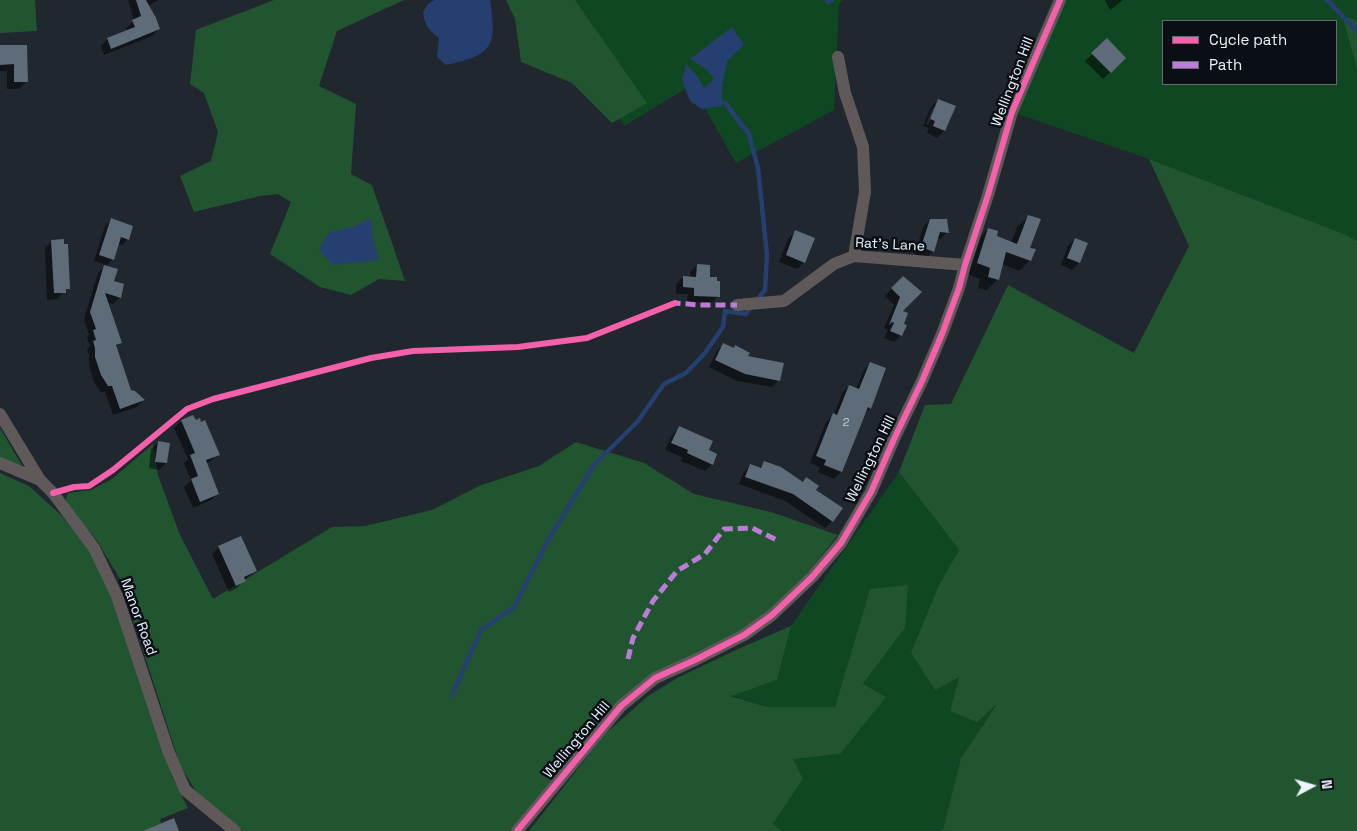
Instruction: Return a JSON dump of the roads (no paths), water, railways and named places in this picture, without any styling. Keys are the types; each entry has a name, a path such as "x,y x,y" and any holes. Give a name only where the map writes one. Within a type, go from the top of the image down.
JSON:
{"street":[{"name":"Wellington Hill","path":"517,831 621,706 655,678 744,635 772,615 812,578 841,543 871,492 922,381 959,288 1012,112 1060,0"},
{"path":"838,57 845,92 863,147 865,192 854,256"},
{"name":"Rat's Lane","path":"737,304 784,301 834,264 854,256 965,264"},
{"name":"Manor Road","path":"0,414 40,480 94,548 117,596 169,753 185,790 235,831"},
{"path":"0,463 40,480"}],"water":[{"path":"434,0 490,0 493,29 492,39 488,46 474,57 446,65 437,57 439,38 428,27 423,12 428,4"},
{"path":"732,27 744,45 727,61 722,88 722,106 702,109 690,101 682,80 686,64 697,76 704,88 714,79 706,69 690,59"},
{"path":"371,218 373,240 379,260 333,265 319,250 328,233 355,226"}],"waterway":[{"path":"827,0 828,2 832,0"},
{"path":"1327,0 1357,31"},
{"path":"725,103 749,134 758,168 767,255 765,290 756,301"},
{"path":"452,695 481,630 514,607 547,542 594,465 638,421 664,384 686,373 705,353 723,327 725,311 746,314 752,306"}]}
